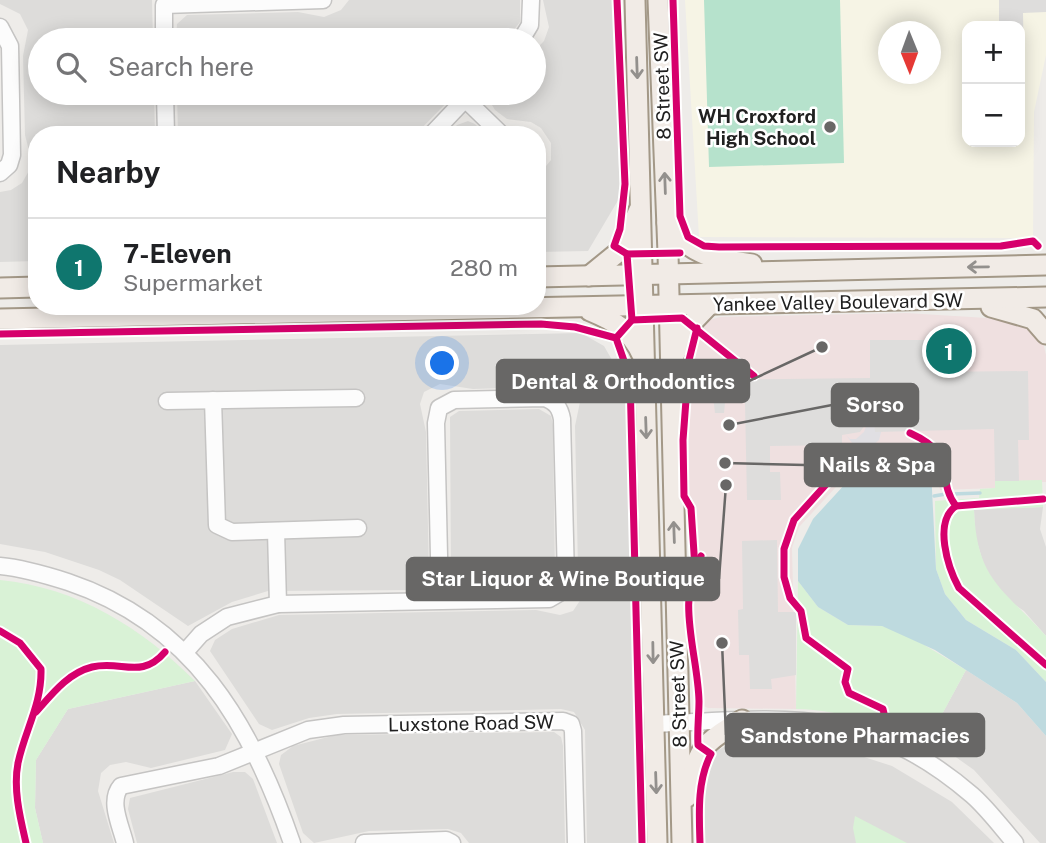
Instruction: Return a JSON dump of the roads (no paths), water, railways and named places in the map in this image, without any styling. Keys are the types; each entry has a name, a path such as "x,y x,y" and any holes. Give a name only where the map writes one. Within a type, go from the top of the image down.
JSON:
{"main road":[{"name":"8 Street SW","path":"635,0 657,843"},
{"name":"8 Street SW","path":"659,0 682,843"},
{"path":"588,276 621,250 641,202"},
{"path":"667,223 684,245 709,257 795,270"},
{"name":"Yankee Valley Boulevard SW","path":"546,277 1046,265"},
{"path":"0,288 28,287"},
{"name":"Yankee Valley Boulevard SW","path":"546,309 1046,298"},
{"path":"948,301 1022,314 1033,319 1046,334"},
{"path":"669,369 686,328 709,305"},
{"path":"582,308 625,328 636,340 644,359"},
{"name":"Yankee Valley Boulevard SW","path":"0,319 212,315"},
{"path":"681,818 702,748 709,740 742,720"}],"street":[{"path":"164,28 164,2 323,0"},
{"path":"528,28 531,0"},
{"path":"0,27 10,46 12,155 9,165 0,173"},
{"path":"165,105 166,126"},
{"path":"440,126 459,105"},
{"path":"476,105 494,126"},
{"path":"167,401 356,398"},
{"path":"213,400 217,525 232,532 358,528"},
{"path":"186,651 201,634 228,617 278,604 549,599 561,592 566,579 562,419 560,411 551,400 454,400 439,408 436,424 440,600"},
{"path":"276,531 278,604"},
{"path":"0,566 54,578 104,594 186,651 218,689 255,749 292,843"},
{"path":"654,724 742,720 818,721 895,742 933,764 975,797 1015,843"},
{"name":"Luxstone Road SW","path":"125,843 115,805 115,797 121,786 219,766 255,749 324,726 563,721 570,724 573,731 576,843"},
{"path":"364,843 446,840 452,843"}],"water":[{"path":"899,449 925,456 931,470 936,569 945,594 966,620 1016,650 1046,682 1046,736 1017,703 935,650 882,626 848,625 818,607 798,581 798,549 813,519 858,470 877,456"}],"waterway":[{"path":"952,494 980,493"},
{"path":"934,496 946,494"},
{"path":"32,706 36,703"}],"place":[{"name":"WH Croxford High School","path":"830,127"},
{"name":"Dental & Orthodontics","path":"822,347"},
{"name":"7-Eleven","path":"949,351"},
{"name":"Sorso","path":"729,425"},
{"name":"Nails & Spa","path":"725,463"},
{"name":"Star Liquor & Wine Boutique","path":"726,485"},
{"name":"Sandstone Pharmacies","path":"722,643"}]}
